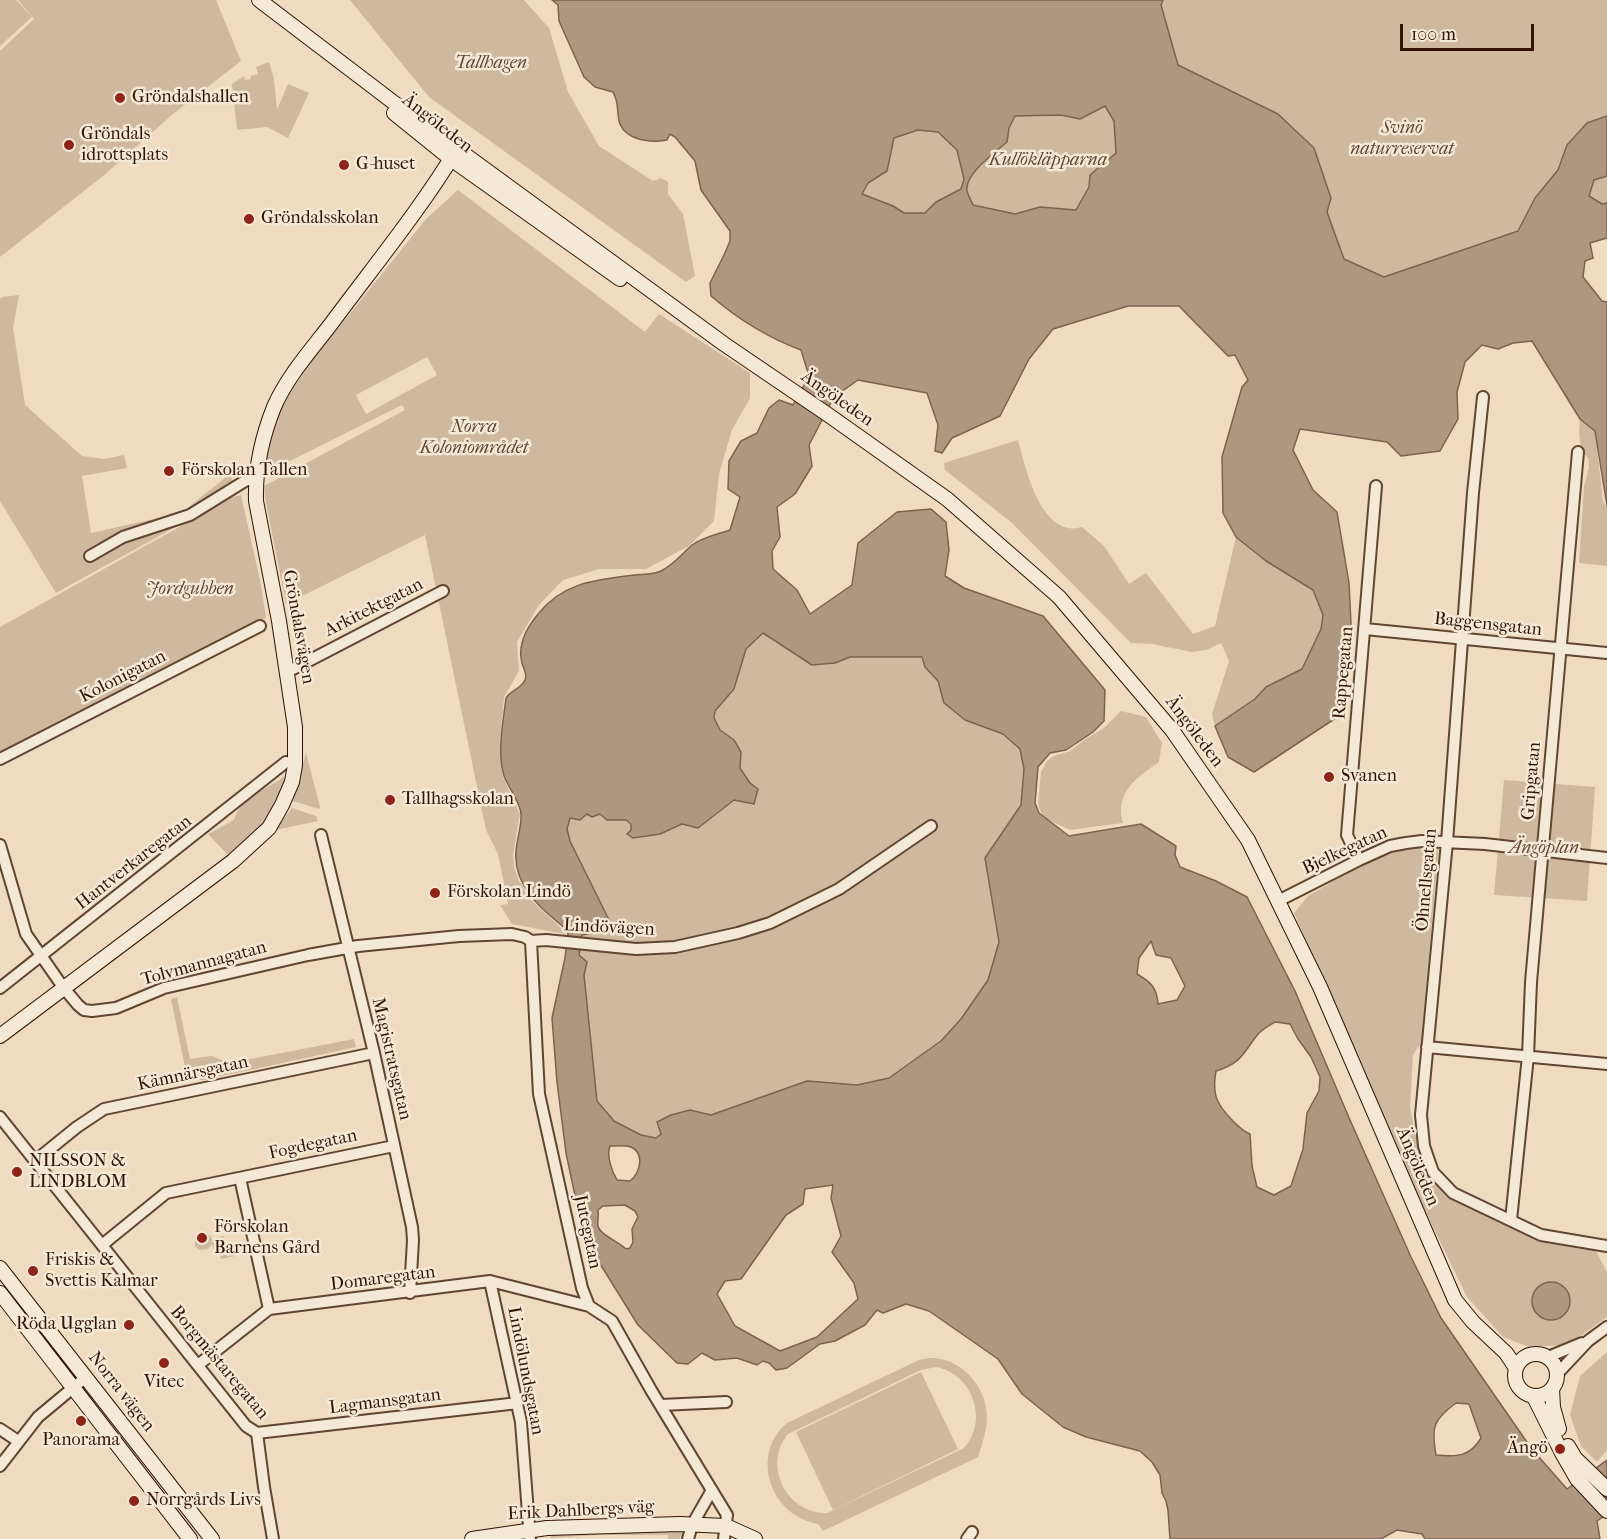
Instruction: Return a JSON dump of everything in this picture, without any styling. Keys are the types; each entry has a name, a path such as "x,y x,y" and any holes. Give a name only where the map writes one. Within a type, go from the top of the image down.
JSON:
{"main road":[{"name":"Ängöleden","path":"259,0 454,154 947,499 1059,597 1172,730 1248,840 1320,987 1455,1300 1473,1323 1506,1353 1516,1368 1515,1377 1518,1386 1524,1393 1533,1396 1569,1464 1607,1501"},
{"name":"Gröndalsvägen","path":"0,1036 233,861 258,839 273,821 282,805 289,787 297,747 287,669 256,501 256,478 262,440 281,395 298,367 432,189 454,154"},
{"name":"Norra vägen","path":"0,1268 212,1539"},
{"name":"Ängöleden","path":"1451,1288 1494,1334 1529,1354 1537,1353 1548,1357"},
{"name":"Norra vägen","path":"0,1293 190,1539"},
{"path":"1516,1368 1529,1354"},
{"path":"1548,1357 1555,1364 1558,1373"},
{"name":"Ängöleden","path":"1558,1373 1557,1382 1552,1389 1555,1420 1582,1475 1607,1511"},
{"path":"1533,1396 1544,1395 1552,1389"},
{"name":"Ängöleden","path":"1582,1475 1607,1489"},
{"name":"Erik Dahlbergs väg","path":"472,1539 692,1525 756,1539"}],"street":[{"name":"Öhnellsgatan","path":"1483,397 1447,842 1421,1115 1424,1146 1433,1172 1453,1193 1541,1234 1607,1246"},
{"name":"Gripgatan","path":"1511,1220 1528,1056 1532,982 1578,452"},
{"path":"90,555 123,537 190,515 245,481 256,478"},
{"name":"Rappegatan","path":"1359,860 1347,835 1376,486"},
{"name":"Arkitektgatan","path":"287,669 293,669 443,591"},
{"name":"Kolonigatan","path":"0,759 260,626"},
{"name":"Baggensgatan","path":"1365,629 1607,653"},
{"name":"Hantverkaregatan","path":"0,988 286,762"},
{"name":"Lindövägen","path":"294,958 348,948 459,936 513,934 531,941 546,940 636,949 675,947 738,933 770,923 839,889 931,826"},
{"name":"Magistratsgatan","path":"321,835 374,1053 412,1227 410,1293"},
{"name":"Bjelkegatan","path":"1278,901 1359,860 1390,846 1406,843 1447,842 1607,858"},
{"name":"Tolvmannagatan","path":"0,845 26,934 63,987 84,1010 106,1010 131,1003 164,988 294,958"},
{"name":"Jutegatan","path":"531,941 539,1094 582,1288 589,1306"},
{"path":"1427,1047 1607,1064"},
{"name":"Kämnärsgatan","path":"35,1161 77,1127 104,1109 374,1053"},
{"name":"Borgmästaregatan","path":"0,1117 246,1426 257,1433 273,1539"},
{"name":"Fogdegatan","path":"102,1245 166,1193 394,1146"},
{"path":"198,1365 269,1309 240,1178"},
{"name":"Domaregatan","path":"269,1309 410,1293 489,1281 589,1306"},
{"name":"Lindölundsgatan","path":"489,1281 518,1403 530,1534"},
{"path":"589,1306 612,1321 727,1515 725,1533"},
{"path":"1558,1373 1588,1341 1607,1327"},
{"path":"1548,1357 1588,1341"},
{"path":"0,1466 38,1417 86,1377"},
{"path":"661,1405 726,1402"},
{"name":"Lagmansgatan","path":"257,1433 518,1403"},
{"path":"0,1429 18,1441"},
{"path":"688,1539 692,1525 712,1490"}],"green space":[{"path":"0,0 16,0 32,17 0,46"},
{"name":"Gröndals idrottsplats","path":"18,0 216,0 241,61 173,114 103,176 0,257 0,51 34,19"},
{"name":"Tallhagen","path":"350,0 524,0 549,28 568,92 599,146 653,181 661,178 668,182 668,194 683,214 695,276 686,282 429,97"},
{"name":"Svinö naturreservat","path":"1086,0 1607,0 1607,215 1412,283 1248,252 1222,87 1178,65 1173,47"},
{"path":"269,62 274,79 277,110 288,84 309,93 288,138 267,127 237,130 232,84 244,76 245,80 251,79 251,76 258,74 256,67"},
{"name":"Kullökläpparna","path":"1105,106 1114,121 1116,153 1090,175 1089,187 1076,210 1040,207 1015,214 972,205 967,184 975,171 1007,142 1009,128 1015,116 1061,115 1080,119"},
{"name":"Kullökläpparna","path":"918,130 939,132 957,150 964,179 961,189 936,202 925,214 904,213 893,206 862,194 868,183 887,171 894,138"},
{"name":"Norra Koloniområdet","path":"458,190 645,332 659,314 750,373 750,398 732,430 719,474 714,521 689,546 646,569 599,569 563,580 539,605 517,642 519,671 504,697 500,742 502,775 520,814 513,854 514,867 530,899 565,934 512,924 500,905 508,904 498,854 486,830 425,535 286,604 265,498 264,486 405,410 402,405 264,474 267,444 277,416 291,391 319,352 426,219","holes":["427,357 437,375 366,414 356,395"]},
{"path":"19,295 13,328 25,405 82,456 104,459 124,455 127,468 82,476 91,533 181,513 230,474 237,493 56,593 0,501 0,299"},
{"path":"1580,419 1595,431 1603,502 1607,508 1607,566 1579,563 1584,486 1589,467 1588,458 1581,450"},
{"path":"1018,440 1034,491 1048,515 1057,523 1068,528 1082,527 1104,546 1129,584 1146,573 1193,634 1215,626 1236,537 1266,561 1313,590 1323,616 1321,629 1302,669 1266,687 1255,699 1215,726 1212,714 1229,661 1221,643 1206,650 1192,652 1152,644 1131,643 1012,523 945,470 944,463"},
{"name":"Jordgubben","path":"241,495 266,618 0,754 0,627 233,497"},
{"path":"763,632 812,665 835,663 849,657 922,657 925,667 938,681 944,703 965,720 1003,734 1020,749 1024,769 1021,805 985,858 999,942 988,980 961,1019 941,1041 889,1078 857,1085 807,1081 711,1115 690,1110 680,1112 671,1115 657,1125 661,1134 656,1138 641,1135 614,1121 597,1101 584,975 587,963 579,955 582,935 600,931 599,923 608,920 570,841 567,829 570,818 600,814 608,820 626,820 631,824 633,838 660,834 682,824 698,828 734,800 754,804 750,783 740,768 740,753 718,726 714,716 734,690 743,653"},
{"path":"1121,711 1146,717 1162,743 1159,762 1136,780 1125,794 1121,812 1123,823 1070,830 1043,817 1038,805 1041,772 1047,761 1070,751 1104,728"},
{"path":"306,753 320,807 319,809 293,801"},
{"path":"286,775 278,799 265,821 228,855 208,834 234,820 242,805"},
{"name":"Ängöplan","path":"1504,780 1595,787 1587,901 1494,895"},
{"path":"292,808 316,816 318,821 275,830"},
{"path":"1439,845 1421,1043 1413,1055 1410,1108 1419,1152 1431,1177 1449,1198 1540,1242 1596,1251 1607,1272 1607,1317 1568,1345 1529,1347 1503,1337 1467,1297 1418,1196 1294,913 1308,896 1392,847"},
{"path":"177,997 190,1059 211,1056 230,1063 354,1039 356,1047 204,1080 191,1080 186,1072 171,999"},
{"path":"210,1235 212,1239 224,1236 226,1247 232,1245 235,1256 221,1259 219,1249 214,1250 212,1244 208,1249 199,1250 195,1246 195,1240"},
{"path":"1607,1352 1607,1450 1597,1462 1581,1446 1570,1415 1580,1376"},
{"path":"929,1358 951,1362 969,1375 976,1384 982,1394 987,1416 978,1457 823,1531 818,1524 792,1513 782,1504 770,1481 768,1456 771,1444 778,1433 787,1423 919,1360","holes":["936,1367 949,1371 968,1389 976,1412 975,1425 964,1448 827,1513 800,1506 790,1497 778,1473 781,1447 788,1434 921,1370"]},
{"path":"921,1372 958,1449 833,1510 796,1432"},
{"path":"686,1527 679,1539 668,1539 668,1535 597,1535 551,1538 549,1531"}],"shaded area":[{"path":"552,0 1163,0 1161,5 1178,65 1278,114 1314,148 1331,198 1327,212 1344,259 1384,277 1518,231 1535,198 1558,170 1567,145 1587,123 1607,116 1607,176 1594,180 1589,196 1602,204 1607,203 1607,238 1590,243 1593,258 1585,261 1583,277 1602,301 1607,302 1607,506 1595,431 1580,419 1532,341 1513,343 1498,349 1482,345 1465,362 1457,392 1458,419 1440,451 1401,456 1387,442 1300,429 1293,450 1313,490 1337,512 1349,583 1352,644 1342,714 1254,772 1228,757 1215,726 1255,699 1266,687 1302,669 1321,629 1323,615 1313,590 1266,561 1236,537 1223,513 1222,457 1242,387 1248,380 1235,355 1228,356 1179,306 1128,306 1053,329 1029,359 1000,416 952,438 942,453 935,451 938,425 927,393 858,380 834,397 809,445 812,466 795,494 777,507 780,537 772,551 773,569 797,590 810,614 852,585 858,543 897,512 931,509 946,522 949,550 945,576 964,588 1043,616 1105,690 1104,721 1093,732 1066,750 1050,753 1038,767 1035,803 1039,813 1069,836 1141,824 1176,846 1175,855 1180,867 1216,881 1247,897 1295,991 1411,1257 1441,1318 1531,1448 1567,1489 1607,1460 1607,1514 1597,1521 1600,1539 1425,1539 1422,1534 1397,1530 1381,1539 1170,1539 1168,1510 1162,1493 1160,1475 1152,1462 1140,1451 1086,1437 1063,1427 1022,1394 998,1359 929,1311 906,1304 883,1313 877,1310 865,1325 835,1341 820,1344 787,1368 776,1370 763,1361 757,1365 737,1358 715,1360 702,1353 688,1364 677,1363 638,1325 584,1238 566,1153 552,1018 568,933 530,896 516,864 521,823 520,810 504,776 501,757 506,698 526,678 521,649 527,630 539,613 559,595 594,581 658,572 670,566 696,542 730,530 740,497 728,489 729,461 741,441 757,433 769,408 779,400 793,405 809,376 801,350 753,327 711,296 710,283 730,241 730,231 701,190 695,161 670,134 667,140 647,141 623,130 613,92 595,87 584,77 559,21 558,5","holes":["1105,106 1114,121 1116,153 1090,175 1089,187 1076,210 1040,207 1015,214 973,205 967,191 967,184 975,171 1007,142 1009,128 1015,116 1061,115 1080,119","918,130 938,132 957,150 964,179 961,189 936,202 925,213 904,213 893,206 862,194 868,183 887,171 894,138","763,633 812,665 835,663 850,657 922,657 925,667 938,681 944,703 965,720 1003,734 1020,749 1024,769 1021,805 985,858 999,942 988,980 961,1019 941,1041 889,1078 857,1085 807,1081 711,1115 690,1110 657,1122 661,1134 656,1138 641,1135 614,1121 597,1101 584,975 587,962 579,955 582,935 600,931 599,923 609,920 570,841 567,829 570,818 580,820 587,814 592,817 600,814 607,820 626,820 631,824 631,830 627,834 633,838 660,834 682,824 698,828 734,800 754,804 758,789 750,783 740,768 741,752 734,740 720,730 714,718 715,711 734,689 746,649","1151,941 1156,955 1171,958 1185,986 1177,1000 1158,1004 1152,986 1137,974 1139,958","1275,1022 1290,1024 1311,1057 1320,1077 1319,1091 1307,1113 1303,1149 1291,1186 1274,1195 1257,1187 1252,1166 1250,1134 1231,1119 1216,1098 1215,1092 1216,1071 1237,1060 1259,1033","610,1146 629,1146 636,1150 640,1164 630,1181 617,1180 609,1154","833,1185 831,1198 841,1236 832,1252 854,1283 858,1299 817,1337 780,1351 735,1326 717,1294 725,1281 741,1279 786,1215 803,1204 805,1189","625,1205 635,1211 638,1217 632,1229 633,1242 630,1248 626,1249 599,1229 598,1210 603,1206","1456,1403 1469,1404 1481,1438 1472,1449 1462,1454 1436,1455 1434,1431 1438,1420"]},
{"path":"1551,1282 1564,1288 1570,1301 1564,1314 1551,1320 1538,1314 1532,1301 1538,1288"}],"place":[{"name":"Gröndalshallen","path":"120,98"},
{"name":"Gröndals idrottsplats","path":"69,145"},
{"name":"G-huset","path":"344,165"},
{"name":"Gröndalsskolan","path":"249,219"},
{"name":"Förskolan Tallen","path":"169,471"},
{"name":"Svanen","path":"1329,777"},
{"name":"Tallhagsskolan","path":"390,800"},
{"name":"Förskolan Lindö","path":"435,893"},
{"name":"NILSSON & LINDBLOM","path":"17,1172"},
{"name":"Förskolan Barnens Gård","path":"202,1238"},
{"name":"Friskis & Svettis Kalmar","path":"33,1271"},
{"name":"Röda Ugglan","path":"129,1325"},
{"name":"Vitec","path":"164,1363"},
{"name":"Panorama","path":"81,1421"},
{"name":"Ängö","path":"1560,1449"},
{"name":"Norrgårds Livs","path":"134,1501"}]}
